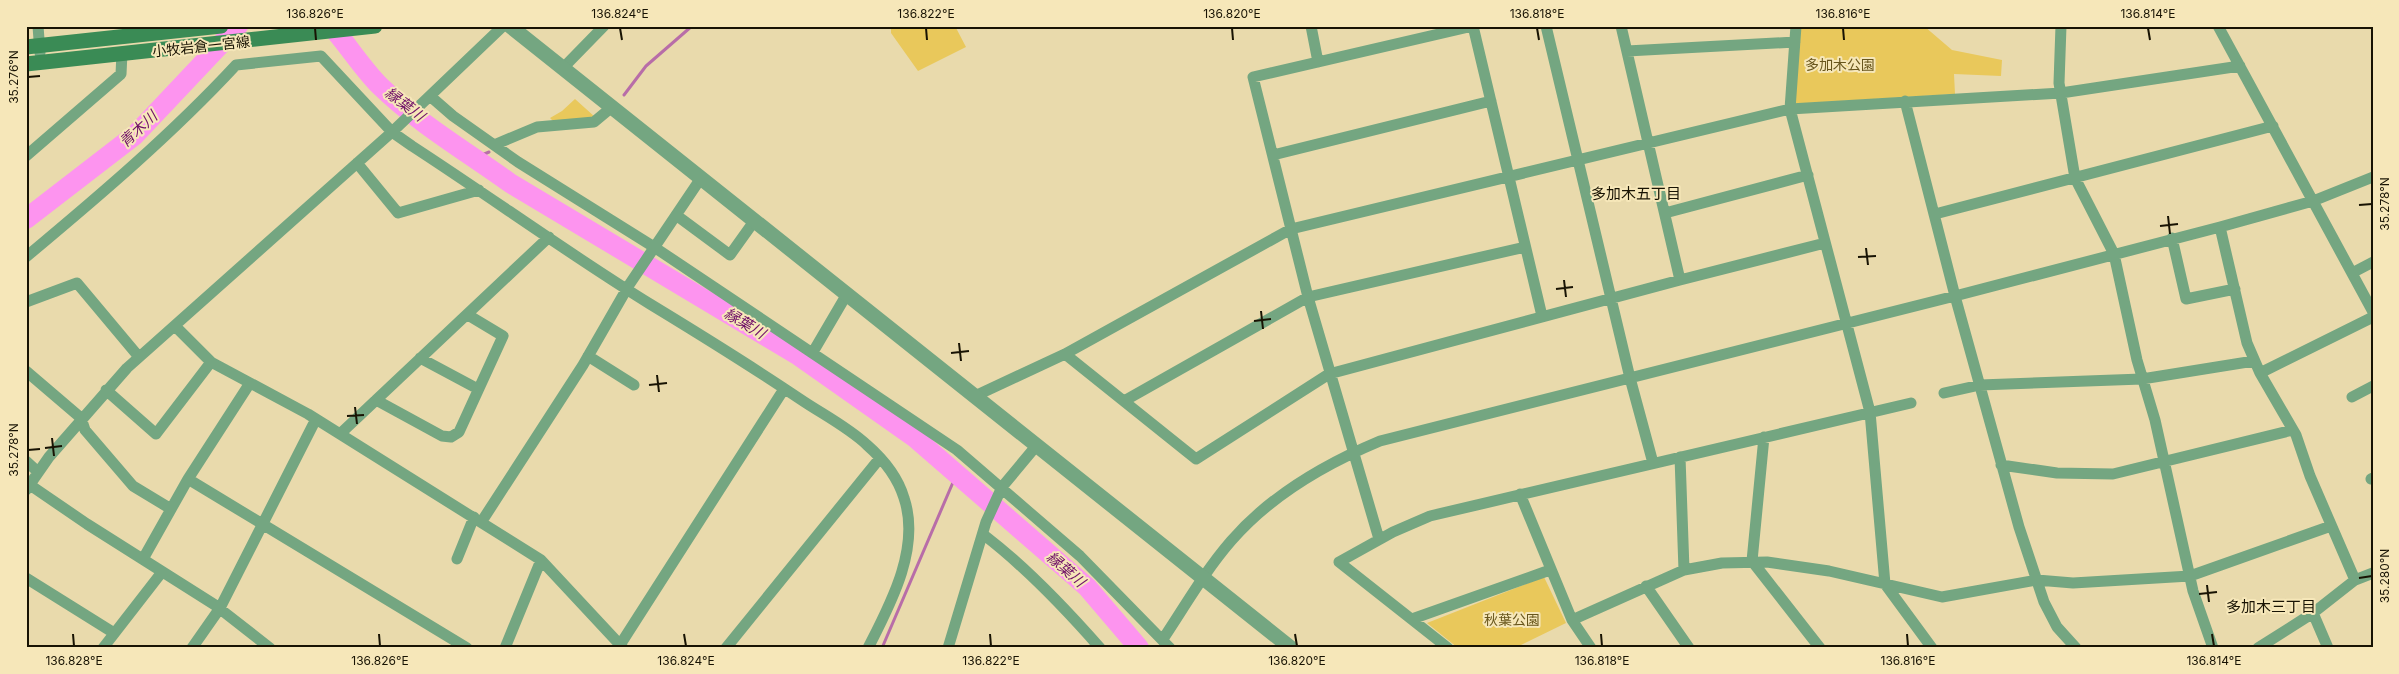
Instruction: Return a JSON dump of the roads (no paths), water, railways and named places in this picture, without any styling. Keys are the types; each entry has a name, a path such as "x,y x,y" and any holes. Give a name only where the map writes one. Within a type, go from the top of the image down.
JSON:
{"main road":[{"name":"小牧岩倉一宮線","path":"33,46 167,30 220,26"},
{"name":"小牧岩倉一宮線","path":"34,63 376,26"}],"street":[{"path":"34,63 33,46 38,26"},
{"path":"270,648 220,608 28,487 81,418 139,357 357,163 503,26"},
{"path":"510,26 1292,648"},
{"path":"563,68 604,26"},
{"path":"1311,26 1318,62"},
{"path":"1379,539 1352,453 1308,297 1253,77 1473,26 1542,316"},
{"path":"1546,26 1630,378 1653,463"},
{"path":"1621,26 1680,280"},
{"path":"1796,26 1790,109 1870,412 1885,584 1932,648"},
{"path":"2061,26 2059,83 2075,178 2114,254 2190,576 2213,648"},
{"path":"2218,26 2274,126 2373,312"},
{"path":"1627,51 1795,42"},
{"path":"26,156 121,74 122,53"},
{"path":"26,257 143,158 198,106 236,65 321,56 394,129 549,237 866,444 880,458 896,478 905,499 909,531 898,585 868,648"},
{"path":"975,396 1065,354 1291,229 1790,109 2061,93 2240,66"},
{"path":"428,98 494,145 813,352 957,450 1080,556 1167,643 1204,578 1232,541 1258,516 1305,478 1352,453 1380,441 1955,296 2220,226 2313,201 2373,177"},
{"path":"1273,155 1491,101"},
{"path":"1905,101 2001,465 2044,602 2057,626 2076,648"},
{"path":"494,145 536,127 594,122 612,107"},
{"path":"1935,214 2274,126"},
{"path":"357,163 398,213 479,190"},
{"path":"1665,213 1808,175"},
{"path":"457,559 478,519 588,356 628,287 701,178"},
{"path":"676,215 730,256 755,220"},
{"path":"2220,226 2247,343 2260,373 2293,430 2331,526 2356,580"},
{"path":"340,434 549,237"},
{"path":"2172,238 2186,300 2235,290"},
{"path":"1065,354 1196,459 1329,374 1542,316 1825,244"},
{"path":"1124,401 1308,297 1526,247"},
{"path":"2352,273 2373,262"},
{"path":"26,302 77,283 139,357"},
{"path":"813,352 847,294"},
{"path":"376,400 442,436 451,437 458,432 503,336 468,315"},
{"path":"2260,373 2373,317"},
{"path":"175,326 211,362 316,419 541,560 622,646 784,389"},
{"path":"588,356 634,385"},
{"path":"420,358 478,389"},
{"path":"1944,393 1980,385 2142,379 2254,361"},
{"path":"106,390 156,434 211,362"},
{"path":"26,371 81,418 85,430 132,486 171,509"},
{"path":"143,559 188,479 250,383"},
{"path":"2352,396 2373,386"},
{"path":"1448,648 1339,562 1379,539 1430,516 1911,403"},
{"path":"192,648 220,608 316,419"},
{"path":"2001,465 2057,473 2113,474 2293,430"},
{"path":"1764,437 1752,561 1820,648"},
{"path":"948,648 984,535 986,522 1001,489 1037,445"},
{"path":"1680,457 1684,570"},
{"path":"726,648 880,458"},
{"path":"26,461 38,472"},
{"path":"188,479 467,648"},
{"path":"1520,494 1572,620 1591,648"},
{"path":"1572,620 1684,570 1752,561 1829,571 1942,596 2037,580 2073,583 2190,576 2331,526"},
{"path":"984,535 1011,556 1048,592 1100,648"},
{"path":"505,648 541,560"},
{"path":"1412,619 1550,570"},
{"path":"103,648 162,572"},
{"path":"2258,648 2313,613 2356,580 2373,573"},
{"path":"26,578 114,634"},
{"path":"1646,586 1688,648"},
{"path":"2313,613 2328,648"}],"waterway":[{"name":"青木川","path":"26,219 135,135 238,26"},
{"name":"縁葉川","path":"331,26 380,86 443,137 510,183 799,356 914,437 1087,587 1139,648"},
{"path":"624,95 646,66 692,26"},
{"path":"475,158 489,152"},
{"path":"882,648 957,473"}],"district":[{"name":"多加木五丁目","path":"1636,193"},
{"name":"多加木三丁目","path":"2271,606"}],"park label":[{"name":"多加木公園","path":"1840,64"},
{"name":"秋葉公園","path":"1512,619"}]}
